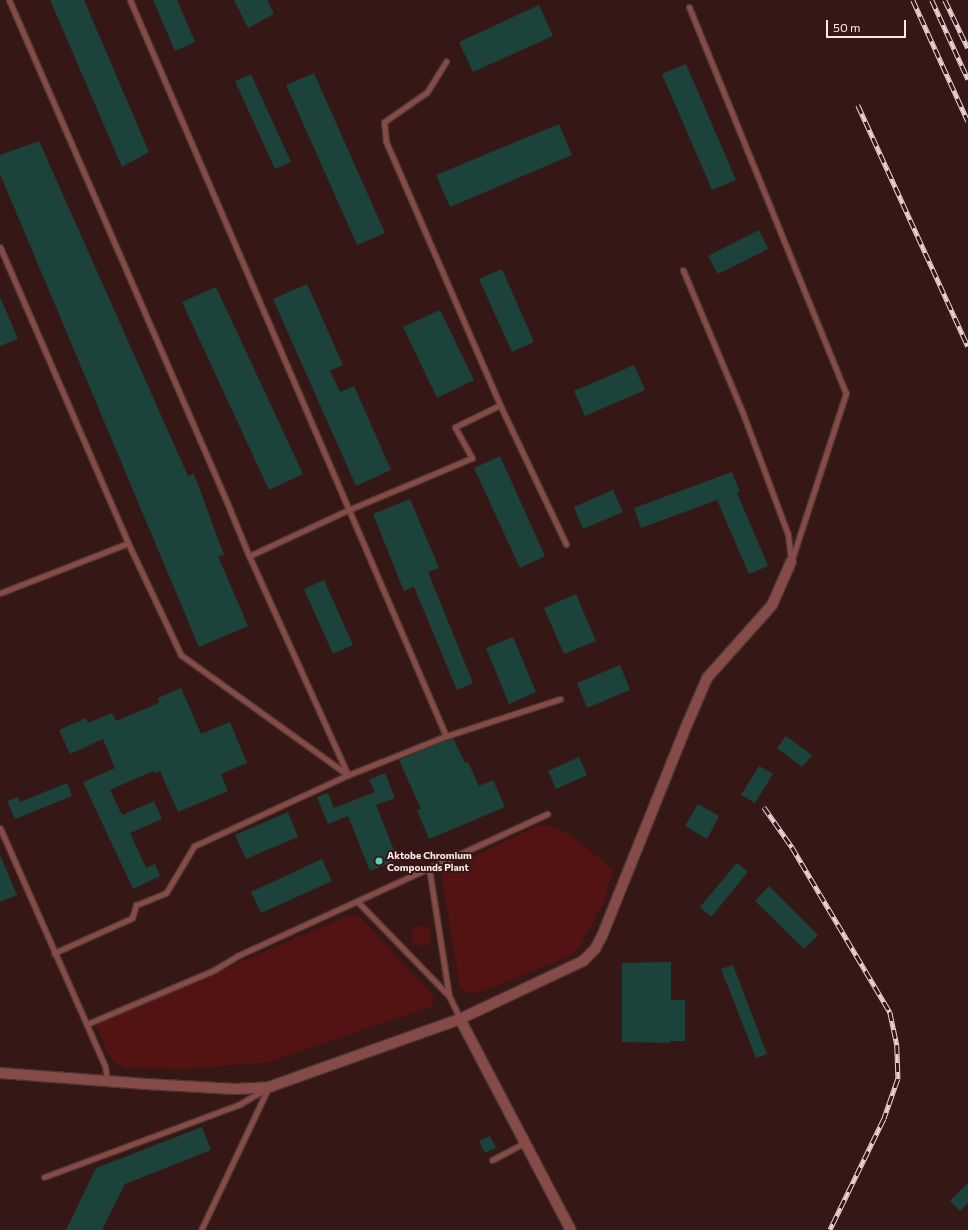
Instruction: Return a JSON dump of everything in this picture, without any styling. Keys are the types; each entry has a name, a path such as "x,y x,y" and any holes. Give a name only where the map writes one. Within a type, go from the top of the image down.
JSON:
{"street":[{"path":"0,1073 236,1089 268,1087 367,1050 460,1019 583,961 596,949 602,936 707,678 772,605 791,562"},
{"path":"460,1019 571,1230"}],"lane":[{"path":"9,0 249,556 348,775"},
{"path":"130,0 446,736"},
{"path":"689,7 846,393 791,562"},
{"path":"446,62 427,92 384,122 386,141 500,405 566,544"},
{"path":"0,247 128,543 182,655 348,775"},
{"path":"683,270 756,448 788,535 791,562"},
{"path":"249,556 348,510 472,458 455,427 500,405"},
{"path":"0,593 128,543"},
{"path":"54,953 132,918 136,905 166,893 194,846 348,775 446,736 560,699"},
{"path":"87,1024 214,970 239,955 547,814"},
{"path":"0,828 105,1066 108,1081"},
{"path":"429,868 449,996 460,1019"},
{"path":"357,901 449,996"},
{"path":"44,1177 238,1105 268,1087"},
{"path":"201,1230 268,1087"},
{"path":"492,1160 524,1143"}],"shaded area":[{"path":"543,825 559,829 573,837 611,868 614,874 606,887 608,894 580,946 570,956 478,993 468,992 460,987 441,873 537,826"},
{"path":"350,915 359,916 432,994 434,999 432,1006 269,1062 187,1069 126,1068 114,1062 108,1054 96,1024"},
{"path":"421,926 428,929 431,936 428,943 421,946 414,943 411,936 414,929"}],"building":[{"path":"50,0 84,0 149,152 122,167"},
{"path":"153,0 177,0 195,42 175,51"},
{"path":"234,0 267,0 274,14 248,28"},
{"path":"539,5 553,36 473,72 459,42"},
{"path":"686,64 736,180 712,190 662,74"},
{"path":"314,73 385,233 357,245 286,85"},
{"path":"251,74 291,162 275,169 235,81"},
{"path":"559,124 572,155 450,207 436,175"},
{"path":"39,141 188,476 194,474 224,555 218,556 248,626 199,647 0,174 0,155"},
{"path":"759,230 768,249 718,274 708,256"},
{"path":"502,269 534,342 512,352 479,279"},
{"path":"307,284 343,365 330,371 340,392 354,386 391,470 356,486 273,299"},
{"path":"216,287 303,474 269,490 182,302"},
{"path":"0,297 18,339 0,346"},
{"path":"440,310 474,380 437,398 403,327"},
{"path":"634,365 645,390 585,416 574,391"},
{"path":"500,456 545,556 520,568 474,468"},
{"path":"732,472 740,492 737,493 768,566 749,574 717,500 641,528 634,508"},
{"path":"613,490 623,512 583,529 574,507"},
{"path":"410,499 439,568 428,572 473,683 457,690 414,587 404,591 373,514"},
{"path":"324,580 353,645 333,654 304,589"},
{"path":"576,594 596,641 564,654 544,608"},
{"path":"513,637 536,692 509,704 486,648"},
{"path":"620,665 630,690 587,708 577,683"},
{"path":"181,688 201,734 230,722 247,763 221,774 228,791 178,812 160,771 154,773 153,771 110,790 122,815 154,801 162,819 130,833 146,868 155,864 160,876 133,889 83,782 115,768 103,739 70,754 59,730 86,718 88,723 112,713 116,721 159,703 158,698"},
{"path":"786,736 812,755 802,767 777,748"},
{"path":"453,738 465,763 468,762 479,786 493,780 505,807 429,839 417,810 421,809 399,760"},
{"path":"579,757 587,775 556,789 548,771"},
{"path":"759,766 773,774 755,803 741,795"},
{"path":"385,773 395,798 376,805 398,860 370,871 348,816 328,824 317,797 328,793 334,808 375,792 369,780"},
{"path":"67,783 72,796 15,819 7,801 18,797 20,802"},
{"path":"698,804 719,816 707,839 685,826"},
{"path":"288,812 298,837 246,859 235,835"},
{"path":"0,855 17,895 0,902"},
{"path":"322,859 332,881 261,913 251,892"},
{"path":"737,863 748,872 711,917 700,907"},
{"path":"769,886 818,935 804,949 755,901"},
{"path":"671,962 671,1000 685,1000 685,1041 670,1041 670,1043 622,1042 622,963"},
{"path":"733,965 767,1054 756,1058 721,969"},
{"path":"202,1127 211,1150 125,1184 102,1230 66,1230 96,1168"},
{"path":"490,1136 496,1148 485,1153 479,1141"},
{"path":"968,1183 968,1203 960,1211 950,1201"}],"railway":[{"path":"913,0 968,121"},
{"path":"932,0 968,79"},
{"path":"945,0 968,48"},
{"path":"858,105 968,346"},
{"path":"764,807 792,847 890,1012 897,1045 898,1079 884,1119 830,1230"}],"place":[{"name":"Aktobe Chromium Compounds Plant","path":"379,861"}]}
